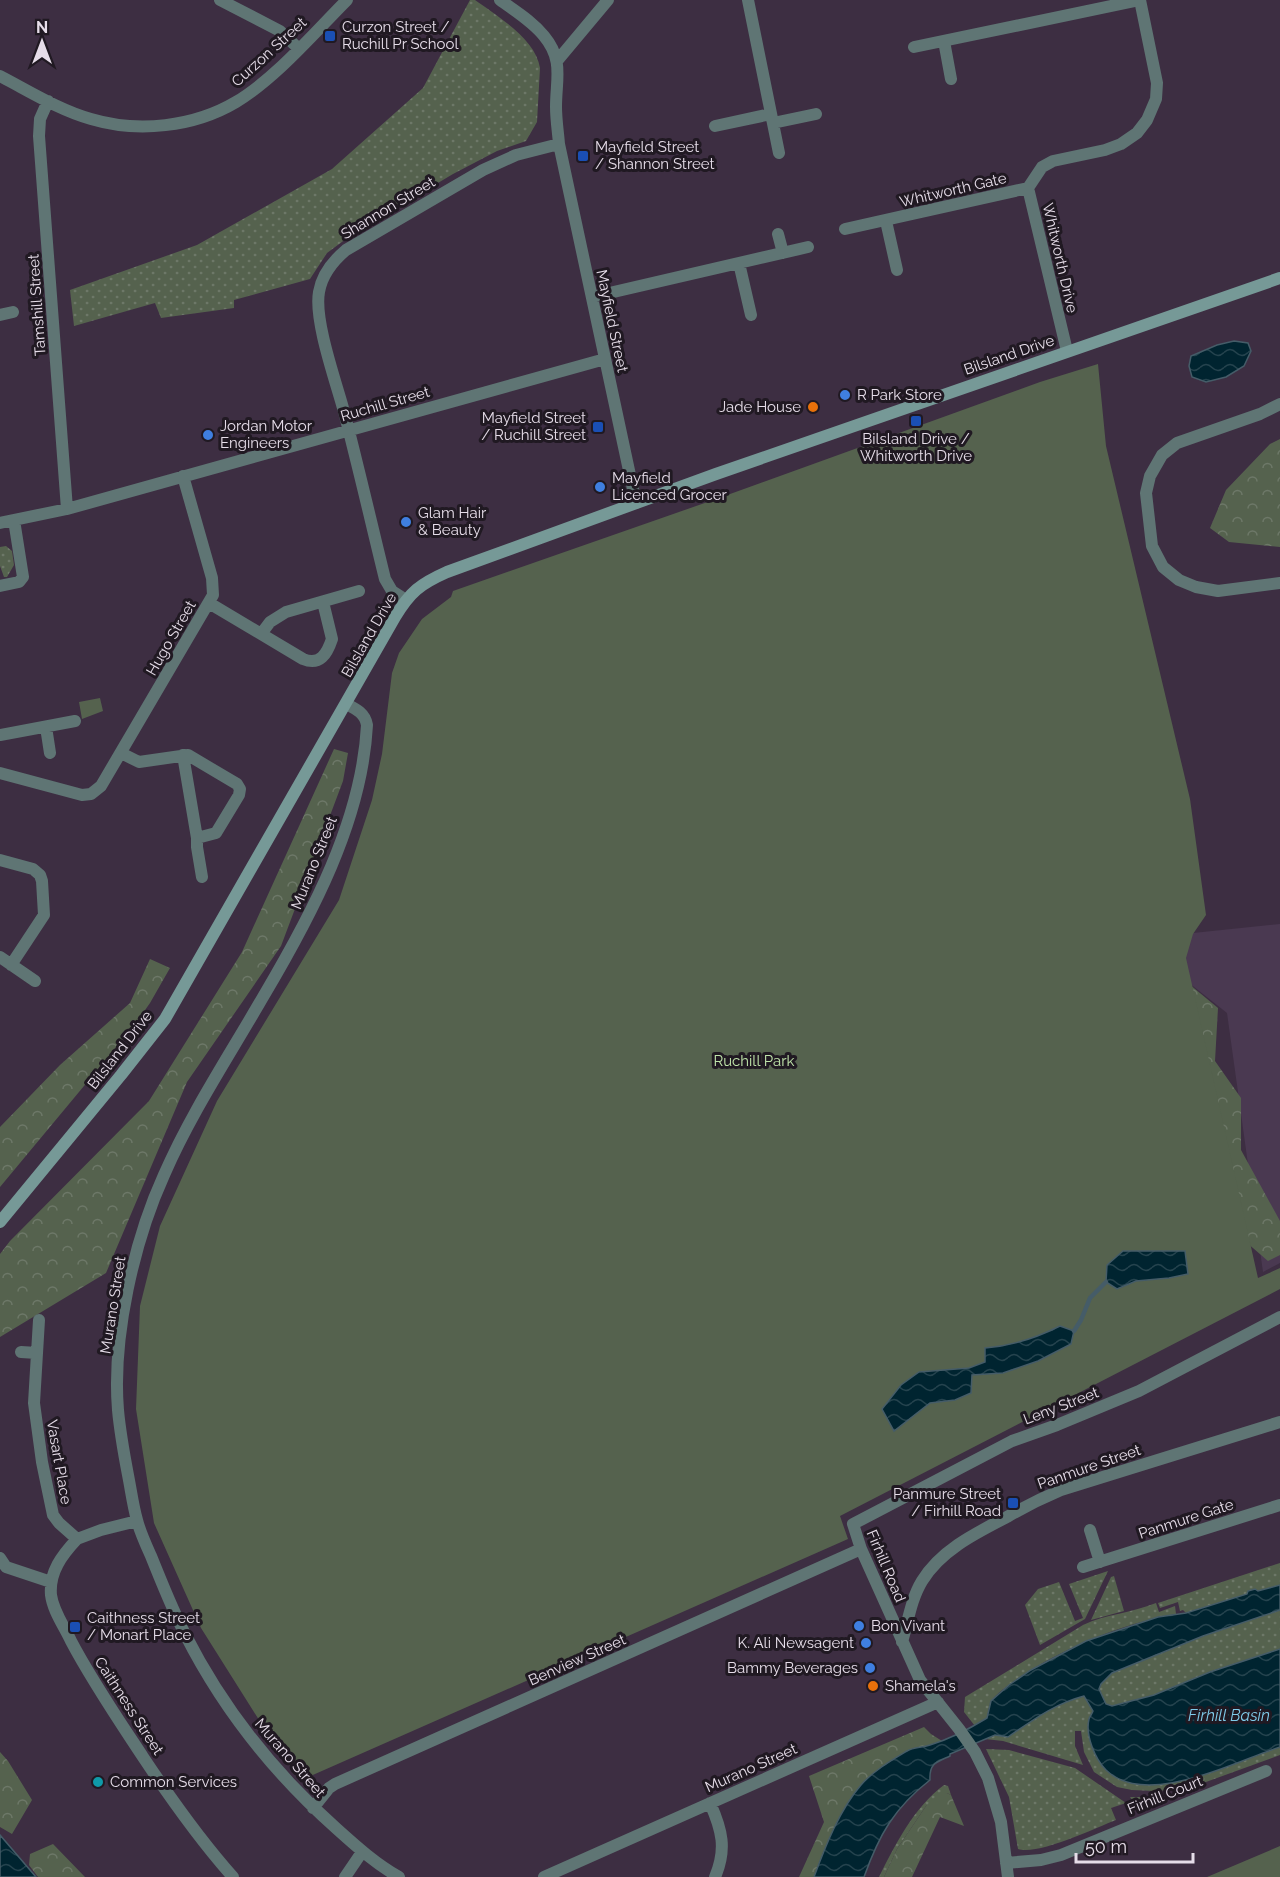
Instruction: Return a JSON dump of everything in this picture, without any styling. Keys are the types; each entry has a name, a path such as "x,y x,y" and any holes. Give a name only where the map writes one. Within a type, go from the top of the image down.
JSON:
{"main road":[{"name":"Bilsland Drive","path":"0,1222 165,1018 406,600 421,585 447,572 636,503 1280,278"}],"street":[{"path":"220,0 280,31 298,48"},
{"name":"Curzon Street","path":"0,76 81,116 117,125 155,126 186,121 213,113 245,96 347,0"},
{"path":"500,0 540,31 550,44 557,61 608,0"},
{"path":"748,0 779,153"},
{"path":"914,47 1140,0"},
{"name":"Whitworth Drive","path":"1067,351 1028,188 1038,171 1047,164 1106,150 1121,144 1137,133 1147,120 1156,99 1157,83 1140,0"},
{"path":"944,41 951,79"},
{"name":"Mayfield Street","path":"557,61 559,72 556,108 559,144 636,503"},
{"name":"Tamshill Street","path":"48,101 40,119 39,136 67,509"},
{"path":"715,126 816,114"},
{"name":"Shannon Street","path":"406,600 393,591 385,579 318,310 321,282 331,264 346,250 483,170 516,155 559,144"},
{"name":"Whitworth Gate","path":"845,229 1028,188"},
{"name":"Whitworth Gate","path":"885,220 897,270"},
{"path":"778,234 783,253"},
{"path":"592,297 808,247"},
{"path":"739,263 751,315"},
{"path":"0,315 13,312"},
{"name":"Ruchill Street","path":"0,523 67,509 605,359"},
{"path":"1280,404 1260,414 1177,443 1162,455 1150,476 1146,493 1152,546 1163,567 1179,580 1196,587 1218,591 1280,583"},
{"name":"Hugo Street","path":"1,777 86,795 98,789 121,753 213,595 213,583 183,476"},
{"path":"0,586 18,582 23,577 14,520"},
{"path":"261,634 270,622 280,615 359,591"},
{"path":"209,603 312,662 321,660 332,639 323,602"},
{"name":"Murano Street","path":"346,704 366,719 367,732 353,801 333,862 301,932 173,1155 147,1216 137,1248 125,1306 118,1373 118,1408 137,1521 172,1608 215,1688 282,1775 313,1808 362,1852 399,1877"},
{"path":"0,735 75,721"},
{"path":"46,727 50,753"},
{"path":"121,753 140,762 183,755 191,756 234,781 240,789 238,799 219,831 211,836 197,838"},
{"path":"183,755 202,877"},
{"path":"0,860 37,872 42,881 44,915 12,965"},
{"path":"0,957 35,981"},
{"name":"Leny Street","path":"853,1524 1012,1441 1057,1425 1139,1390 1280,1317"},
{"name":"Vasart Place","path":"39,1320 34,1403 42,1462 53,1515 77,1539"},
{"path":"21,1352 37,1353"},
{"name":"Panmure Street","path":"902,1642 915,1597 923,1579 947,1553 970,1537 1061,1490 1280,1422"},
{"name":"Panmure Gate","path":"1083,1567 1280,1505"},
{"path":"0,1558 6,1567 51,1582 64,1553 77,1539 100,1530 137,1521"},
{"name":"Firhill Road","path":"853,1524 861,1549 920,1680 975,1752 988,1778 997,1803 1008,1877"},
{"path":"1090,1530 1100,1562"},
{"name":"Benview Street","path":"313,1808 333,1785 861,1549"},
{"name":"Caithness Street","path":"51,1582 54,1608 84,1665 180,1811 204,1844 233,1877"},
{"name":"Murano Street","path":"544,1877 938,1702"},
{"name":"Firhill Court","path":"1006,1863 1041,1860 1061,1855 1266,1771"},
{"path":"710,1803 723,1841 715,1877"},
{"path":"345,1877 362,1852"}],"shaded area":[{"path":"1280,924 1280,1263 1263,1272 1227,1013 1160,960 1193,933"}],"green space":[{"path":"470,0 475,0 514,29 537,57 540,68 537,122 526,141 497,151 453,174 354,233 327,253 310,279 234,300 234,308 161,318 155,303 74,326 70,290 197,245 332,169 423,88"},
{"name":"Ruchill Park","path":"1098,364 1106,446 1190,799 1206,915 1193,934 1186,958 1258,1278 1280,1268 1280,1289 840,1516 848,1539 306,1778 266,1731 201,1628 154,1523 136,1409 140,1306 160,1226 217,1101 339,900 372,800 382,754 392,673 399,653 422,619 451,597 453,591 1040,382"},
{"path":"1280,439 1280,547 1229,542 1210,528 1226,490 1270,444"},
{"path":"6,546 12,551 14,565 7,577 4,577 0,566 0,547"},
{"path":"100,698 103,711 82,719 79,702"},
{"path":"334,749 348,753 343,781 281,946 187,1082 106,1273 0,1337 0,1254 10,1241 149,1101 242,952"},
{"path":"150,959 170,968 150,1003 133,1027 0,1187 0,1127 60,1065 130,1003"},
{"path":"1160,960 1218,1008 1215,1061 1241,1098 1241,1150 1280,1221 1280,1255 1268,1261 1209,1210"},
{"path":"1280,1563 1280,1585 1258,1591 1255,1589 1248,1591 1247,1594 1186,1613 1183,1610 1180,1611 1178,1602 1160,1608 1158,1603"},
{"path":"1108,1571 1085,1619 1040,1645 1025,1605 1038,1589 1059,1582 1075,1621 1083,1618 1069,1584"},
{"path":"1114,1576 1124,1611 1091,1620 1111,1577"},
{"path":"1156,1603 1159,1612 1175,1606 1176,1614 1114,1631 1054,1657 1000,1691 991,1702 987,1718 975,1726 964,1712 965,1697 1083,1625"},
{"path":"1280,1610 1280,1649 1210,1672 1154,1695 1112,1706 1106,1704 1099,1690 1101,1684 1111,1673 1203,1636"},
{"path":"1084,1696 1093,1711 1094,1752 1109,1772 1130,1782 1154,1785 1181,1781 1208,1774 1280,1747 1280,1755 1195,1786 1175,1790 1132,1790 1117,1787 1094,1772 1084,1752 1081,1731 1075,1731 1075,1746 1083,1765 1003,1741 985,1739 1060,1703"},
{"path":"924,1727 942,1741 894,1759 866,1781 854,1795 835,1827 814,1877 799,1877 824,1822 809,1776"},
{"path":"986,1749 1009,1750 1075,1768 1126,1803 1111,1808 1116,1820 1081,1835 1038,1849 1018,1849 1009,1797"},
{"path":"0,1752 32,1800 12,1834 0,1827"},
{"path":"944,1785 948,1786 951,1795 947,1793 926,1806 897,1849 884,1877 879,1877 914,1815"},
{"path":"939,1794 951,1795 964,1826 940,1817 912,1877 884,1877 897,1849 926,1806"},
{"path":"1130,1797 1171,1797 1140,1811"},
{"path":"53,1844 85,1877 38,1877 29,1865 30,1854"},
{"path":"1280,1846 1280,1877 1207,1877"}],"water":[{"path":"1234,341 1248,343 1251,351 1244,366 1226,377 1206,382 1192,377 1189,366 1191,356 1217,345"},
{"path":"1123,1251 1185,1251 1188,1274 1136,1281 1117,1289 1106,1282 1107,1265"},
{"path":"1060,1326 1074,1331 1071,1344 1038,1361 1003,1373 972,1375 971,1393 955,1400 930,1403 894,1431 882,1409 901,1385 919,1372 969,1368 985,1362 985,1348 1024,1341"},
{"name":"Firhill Basin","path":"1280,1585 1280,1610 1203,1636 1112,1673 1099,1689 1106,1704 1112,1706 1154,1695 1210,1672 1280,1649 1280,1747 1216,1771 1167,1784 1144,1785 1123,1781 1106,1770 1095,1753 1088,1732 1089,1719 1093,1711 1084,1696 1073,1699 1053,1708 1008,1737 995,1735 950,1754 935,1764 931,1770 930,1780 917,1790 889,1823 864,1877 814,1877 840,1817 853,1795 866,1780 907,1751 945,1740 987,1718 991,1701 1031,1670 1086,1641 1158,1617 1186,1613 1247,1594 1248,1591 1255,1589 1258,1591"},
{"path":"0,1835 36,1877 0,1877"}],"waterway":[{"path":"1074,1331 1090,1298 1106,1282"}],"place":[{"name":"Curzon Street / Ruchill Pr School","path":"330,36"},
{"name":"Mayfield Street / Shannon Street","path":"583,156"},
{"name":"R Park Store","path":"845,395"},
{"name":"Jade House","path":"813,407"},
{"name":"Bilsland Drive / Whitworth Drive","path":"916,421"},
{"name":"Mayfield Street / Ruchill Street","path":"598,427"},
{"name":"Jordan Motor Engineers","path":"208,435"},
{"name":"Mayfield Licenced Grocer","path":"600,487"},
{"name":"Glam Hair & Beauty","path":"406,522"},
{"name":"Panmure Street / Firhill Road","path":"1013,1503"},
{"name":"Bon Vivant","path":"859,1626"},
{"name":"Caithness Street / Monart Place","path":"75,1627"},
{"name":"K. Ali Newsagent","path":"866,1643"},
{"name":"Bammy Beverages","path":"870,1668"},
{"name":"Shamela's","path":"873,1686"},
{"name":"Common Services","path":"98,1782"}]}
